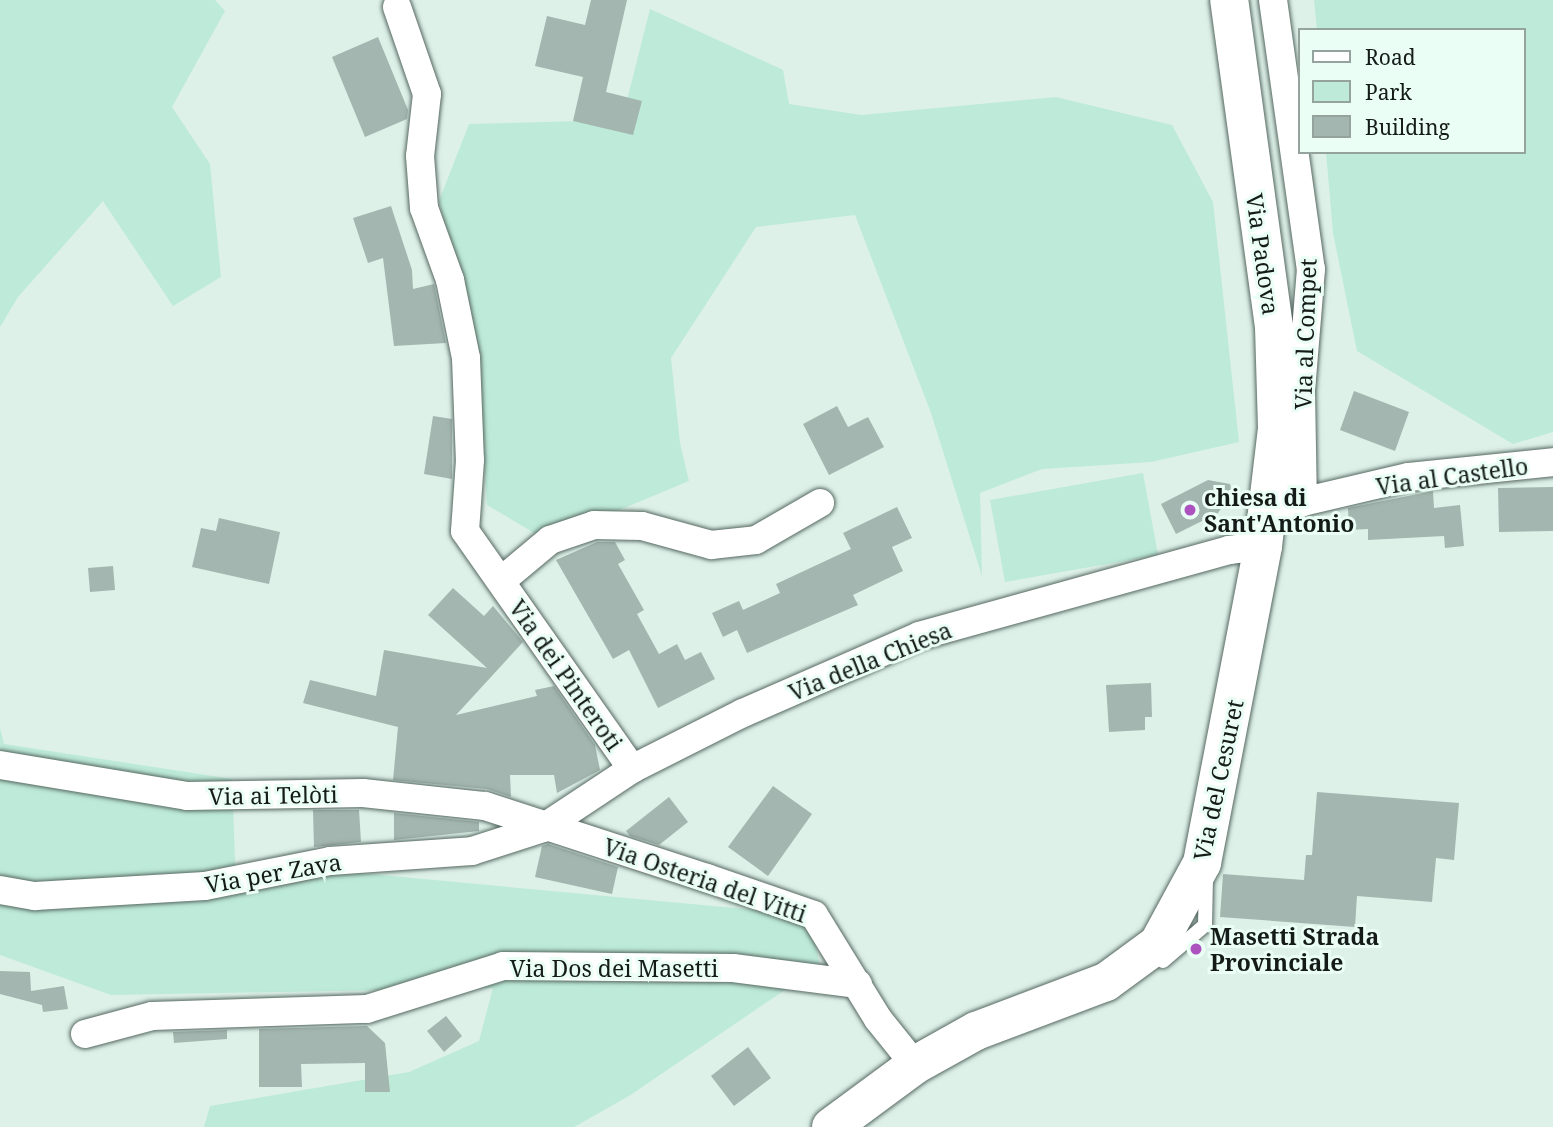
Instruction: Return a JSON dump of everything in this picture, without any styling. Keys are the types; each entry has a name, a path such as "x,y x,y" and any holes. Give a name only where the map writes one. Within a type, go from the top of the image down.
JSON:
{"main road":[{"name":"Via Padova","path":"1229,0 1274,327 1278,519"},
{"name":"Via del Cesuret","path":"831,1127 915,1065 976,1031 1105,982 1158,944 1202,863 1278,519"}],"street":[{"name":"Via al Compet","path":"1273,0 1311,269 1301,391 1278,519"},
{"name":"Via dei Pinteroti","path":"397,7 427,94 420,156 424,208 450,280 466,358 470,460 465,531 632,769"},
{"name":"Via al Castello","path":"1278,519 1409,477 1553,462"},
{"name":"Via dei Pinteroti","path":"501,581 550,540 594,525 642,526 711,545 756,540 820,503"},
{"name":"Via della Chiesa","path":"543,828 632,769 743,713 919,636 1205,556 1278,519"},
{"name":"Via ai Telòti","path":"0,765 187,796 363,793 485,806 543,828"},
{"name":"Via per Zava","path":"0,890 35,896 205,886 330,861 472,851 543,828"},
{"name":"Via Osteria del Vitti","path":"543,828 814,915 878,1019 915,1065"},
{"name":"Via Dos dei Masetti","path":"85,1034 152,1016 367,1009 503,966 733,968 858,985"}],"green space":[{"path":"0,0 215,0 225,11 172,107 210,164 221,277 173,306 103,201 18,297 0,327"},
{"path":"1314,0 1553,0 1553,432 1513,444 1357,351 1333,233 1326,154 1525,154 1525,28 1317,28"},
{"path":"650,9 783,70 789,104 861,115 1056,97 1172,125 1213,202 1239,442 1151,462 1042,469 980,493 982,576 931,413 855,215 756,227 671,358 680,443 689,481 605,516 536,534 487,505 478,364 439,201 469,124 622,120"},
{"path":"1143,473 1158,555 1005,582 990,500"},
{"path":"0,728 4,744 232,779 236,886 316,869 809,915 820,966 629,1096 574,1127 204,1127 210,1106 409,1072 479,1041 493,988 111,995 0,955"}],"building":[{"path":"591,0 627,0 606,92 642,101 633,135 573,121 583,77 535,66 547,16 585,25"},
{"path":"378,37 408,110 407,119 365,137 332,57"},
{"path":"391,206 412,270 413,289 434,284 446,343 394,346 383,258 368,263 353,218"},
{"path":"1354,391 1409,412 1395,451 1340,430"},
{"path":"837,406 848,427 868,417 884,447 829,475 803,424"},
{"path":"433,416 452,419 452,479 424,474"},
{"name":"chiesa di Sant'Antonio","path":"1208,480 1230,484 1232,492 1218,513 1176,534 1161,504"},
{"path":"1553,487 1553,531 1499,532 1498,488"},
{"path":"1433,491 1434,508 1460,505 1464,546 1445,548 1444,536 1368,540 1368,529 1349,530 1348,508"},
{"path":"897,507 912,538 892,547 903,571 853,595 858,605 747,653 737,630 723,637 712,613 739,601 743,610 780,593 776,584 851,549 843,533"},
{"path":"219,518 280,532 269,584 192,567 201,528 216,531"},
{"path":"597,542 615,542 625,560 618,564 644,610 637,614 659,654 677,644 685,660 701,652 715,679 658,708 629,650 613,659 556,560"},
{"path":"113,566 115,590 90,592 88,568"},
{"path":"453,588 484,616 493,606 523,642 456,715 537,696 535,690 554,686 595,745 600,770 557,793 554,775 510,775 511,797 487,789 393,780 398,727 303,703 310,680 376,696 384,650 487,668 428,615"},
{"path":"1151,683 1152,717 1145,717 1145,730 1109,732 1106,685"},
{"path":"773,786 812,814 768,876 728,847"},
{"path":"1317,792 1459,803 1454,860 1436,858 1432,902 1357,896 1355,927 1220,917 1223,874 1304,880 1306,855 1312,855"},
{"path":"669,797 688,822 659,845 630,836 626,831"},
{"path":"313,810 359,810 361,842 314,847"},
{"path":"394,813 479,822 479,831 394,840"},
{"path":"548,844 618,867 612,894 535,877 542,846"},
{"path":"0,971 30,972 31,991 64,986 68,1009 43,1012 42,1005 0,994"},
{"path":"446,1016 462,1036 444,1052 427,1031"},
{"path":"367,1026 385,1043 390,1092 365,1092 365,1063 301,1064 302,1087 259,1087 259,1029"},
{"path":"227,1030 227,1039 174,1043 173,1032"},
{"path":"748,1047 771,1078 734,1106 711,1076"}],"place":[{"name":"chiesa di Sant'Antonio","path":"1190,510"},
{"name":"Masetti Strada Provinciale","path":"1196,949"}]}
